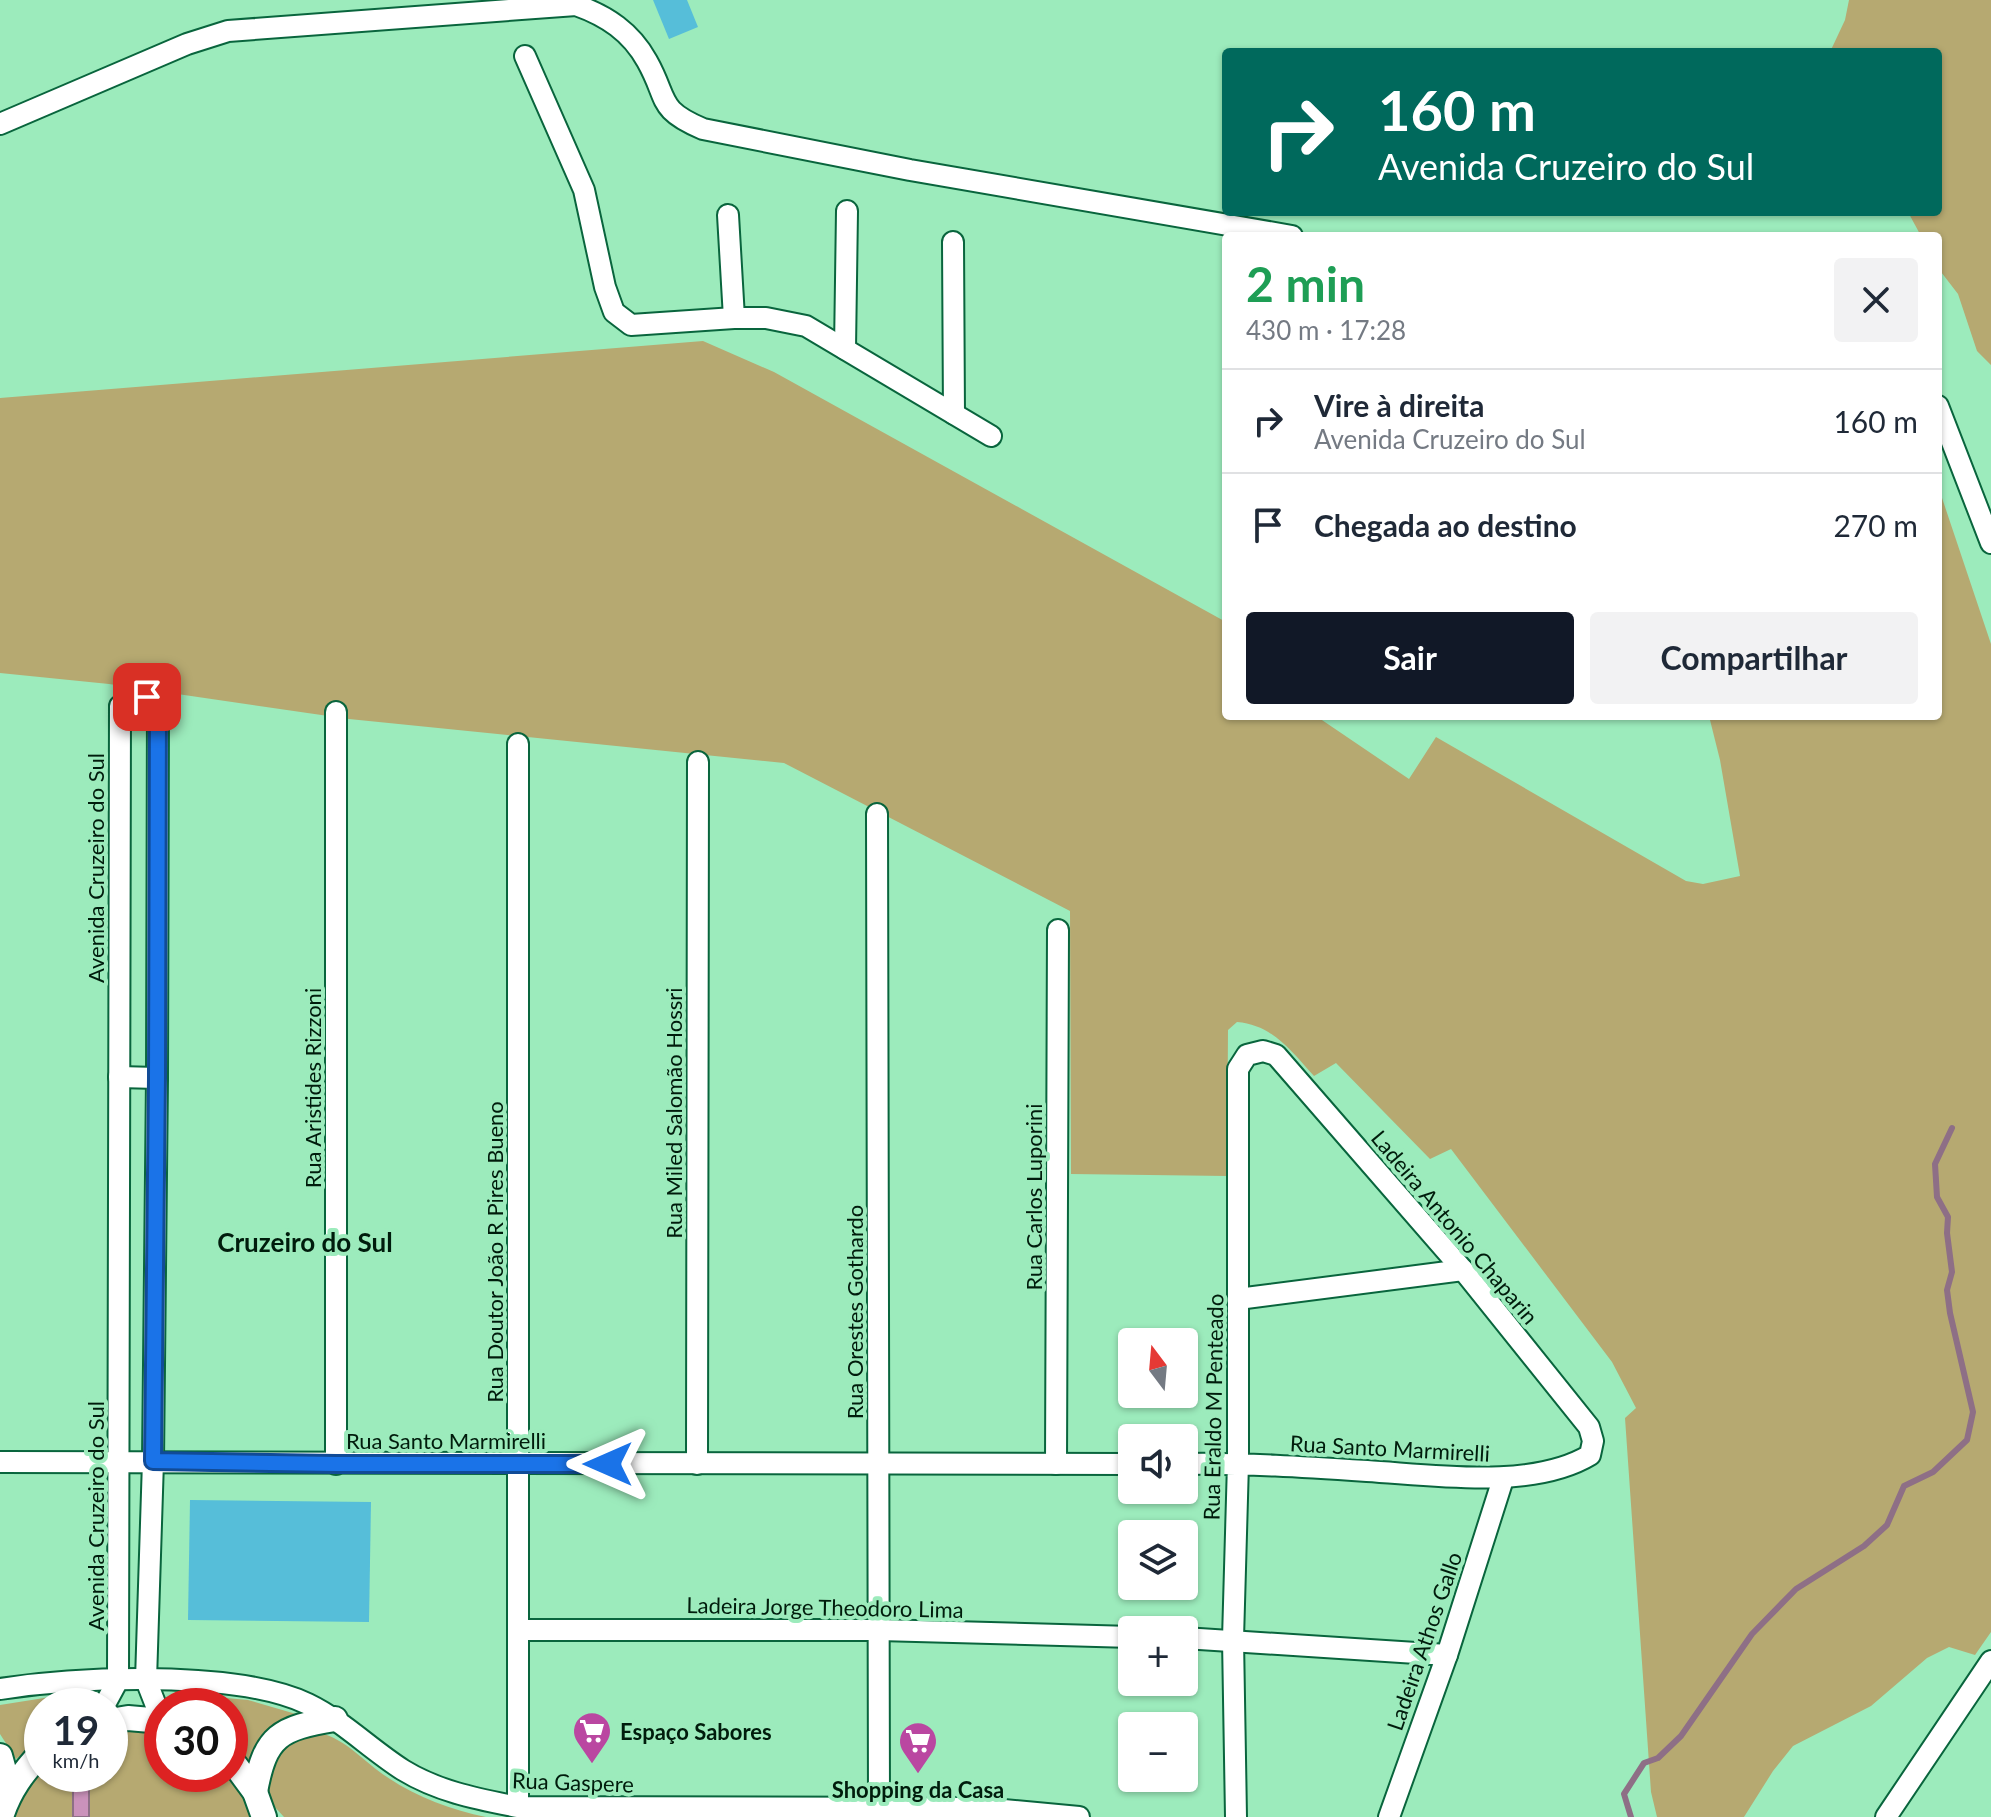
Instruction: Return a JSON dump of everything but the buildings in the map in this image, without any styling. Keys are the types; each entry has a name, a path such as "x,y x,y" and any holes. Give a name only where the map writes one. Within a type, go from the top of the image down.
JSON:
{"main road":[{"path":"263,1808 260,1764 267,1749 277,1738 303,1724 335,1719"},
{"path":"0,1756 4,1804"},
{"path":"4,1804 24,1771"},
{"path":"248,1785 263,1808"}],"street":[{"path":"0,124 187,44 228,31 576,5 597,12 620,26 647,60 664,102 678,119 703,129 910,170 1269,232"},
{"path":"525,56 584,190 605,287 614,312 631,325 766,318 806,326 991,436"},
{"path":"845,349 847,211"},
{"path":"728,215 734,318"},
{"path":"953,242 954,414"},
{"path":"1942,416 1991,543"},
{"name":"Avenida Cruzeiro do Sul","path":"114,1688 118,1680 120,706 129,697 138,694 158,705 153,1461 146,1680 149,1688"},
{"name":"Rua Aristides Rizzoni","path":"336,712 336,1464"},
{"name":"Rua Doutor João R Pires Bueno","path":"518,744 518,1807"},
{"name":"Rua Miled Salomão Hossri","path":"697,1464 698,762"},
{"name":"Rua Orestes Gothardo","path":"877,814 879,1809"},
{"name":"Rua Carlos Luporini","path":"1056,1464 1058,930"},
{"name":"Ladeira Antonio Chaparin","path":"1254,1052 1276,1055 1463,1270 1589,1427 1593,1441 1590,1455"},
{"name":"Rua Eraldo M Penteado","path":"1236,1817 1233,1639 1238,1463 1238,1069 1247,1055 1254,1052"},
{"path":"119,1077 157,1078"},
{"path":"1238,1299 1463,1270"},
{"name":"Rua Santo Marmirelli","path":"1198,1464 1238,1463 1503,1479 1576,1464 1590,1455"},
{"name":"Rua Santo Marmirelli","path":"0,1462 1118,1464"},
{"name":"Ladeira Athos Gallo","path":"1389,1817 1447,1655 1503,1479"},
{"name":"Ladeira Jorge Theodoro Lima","path":"518,1630 879,1630 1118,1637"},
{"path":"1198,1638 1447,1655"},
{"path":"1886,1817 1991,1661"},
{"name":"Rua Gaspere","path":"0,1689 118,1680 261,1688 289,1696 335,1719 402,1769 427,1783 456,1794 518,1807 982,1808 1079,1817"}],"shaded area":[{"path":"1849,0 1991,0 1991,365 1977,351 1958,294 1942,273 1942,232 1919,232 1910,216 1942,216 1942,48 1832,48 1845,20"},
{"path":"703,341 774,372 1222,620 1222,720 1322,720 1409,779 1436,737 1686,881 1703,884 1740,876 1710,720 1942,720 1942,498 1991,644 1991,1632 1975,1655 1949,1647 1927,1658 1871,1706 1793,1746 1744,1817 1657,1817 1651,1792 1625,1418 1636,1408 1612,1362 1451,1149 1430,1159 1336,1063 1314,1076 1271,1034 1250,1024 1237,1022 1228,1030 1227,1176 1071,1174 1070,911 784,763 349,719 109,684 0,673 0,398"},
{"path":"248,1700 296,1714 279,1723 256,1747 248,1761"},
{"path":"24,1701 24,1753 16,1759 0,1734 0,1705"},
{"path":"144,1727 144,1792 245,1792 255,1817 13,1817 26,1792 128,1792 128,1729"},
{"path":"320,1733 347,1746 410,1791 447,1807 486,1817 284,1817 272,1804 267,1790 271,1759 294,1736"},
{"path":"73,1792 89,1792 89,1817 73,1817"}],"waterway":[{"path":"1631,1817 1624,1794 1644,1763 1658,1758 1681,1736 1752,1634 1796,1589 1864,1546 1887,1525 1904,1486 1933,1472 1967,1440 1973,1412 1950,1313 1947,1290 1952,1272 1948,1217 1937,1197 1935,1164 1952,1128"}],"place":[{"name":"Espaço Sabores","path":"592,1765"},
{"name":"Shopping da Casa","path":"918,1775"}],"district":[{"name":"Cruzeiro do Sul","path":"305,1242"}],"route":[{"path":"147,697 158,705 153,1461 608,1464"}]}
